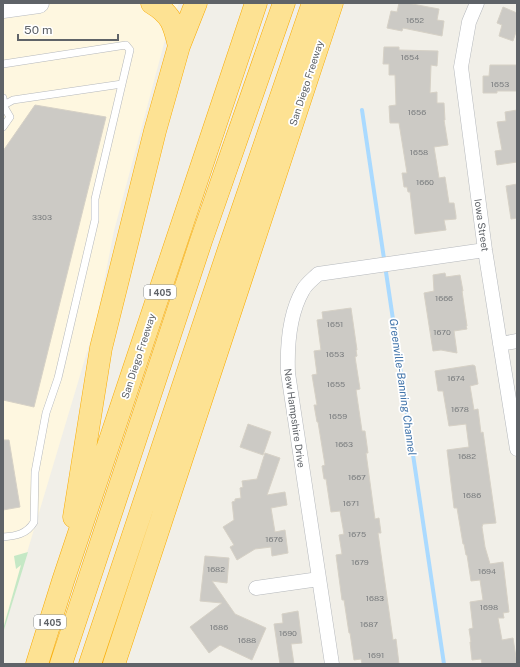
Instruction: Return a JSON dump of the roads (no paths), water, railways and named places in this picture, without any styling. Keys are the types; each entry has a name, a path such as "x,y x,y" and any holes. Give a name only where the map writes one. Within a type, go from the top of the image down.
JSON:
{"highway":[{"path":"152,3 170,17 175,29 179,46"},
{"path":"63,581 101,348 143,179 179,46 196,3"},
{"name":"San Diego Freeway","path":"37,664 63,581 256,3"},
{"path":"61,664 201,241 284,3"},
{"path":"90,664 313,3"},
{"name":"San Diego Freeway","path":"114,664 332,3"}],"street":[{"path":"3,8 39,3"},
{"name":"Iowa Street","path":"477,3 469,22 461,67 485,250 517,449"},
{"name":"New Hampshire Drive","path":"332,664 288,373 287,351 293,315 303,289 318,274 485,250"},
{"path":"500,344 517,341"},
{"path":"256,588 319,579"}],"lane":[{"path":"3,64 126,45 130,50 95,199 95,220 58,378 46,413 35,472 34,522 30,528 23,533 3,537"},
{"path":"3,127 10,117 3,103 13,100 122,84"}],"waterway":[{"name":"Greenville-Banning Channel","path":"362,110 444,664"}]}
